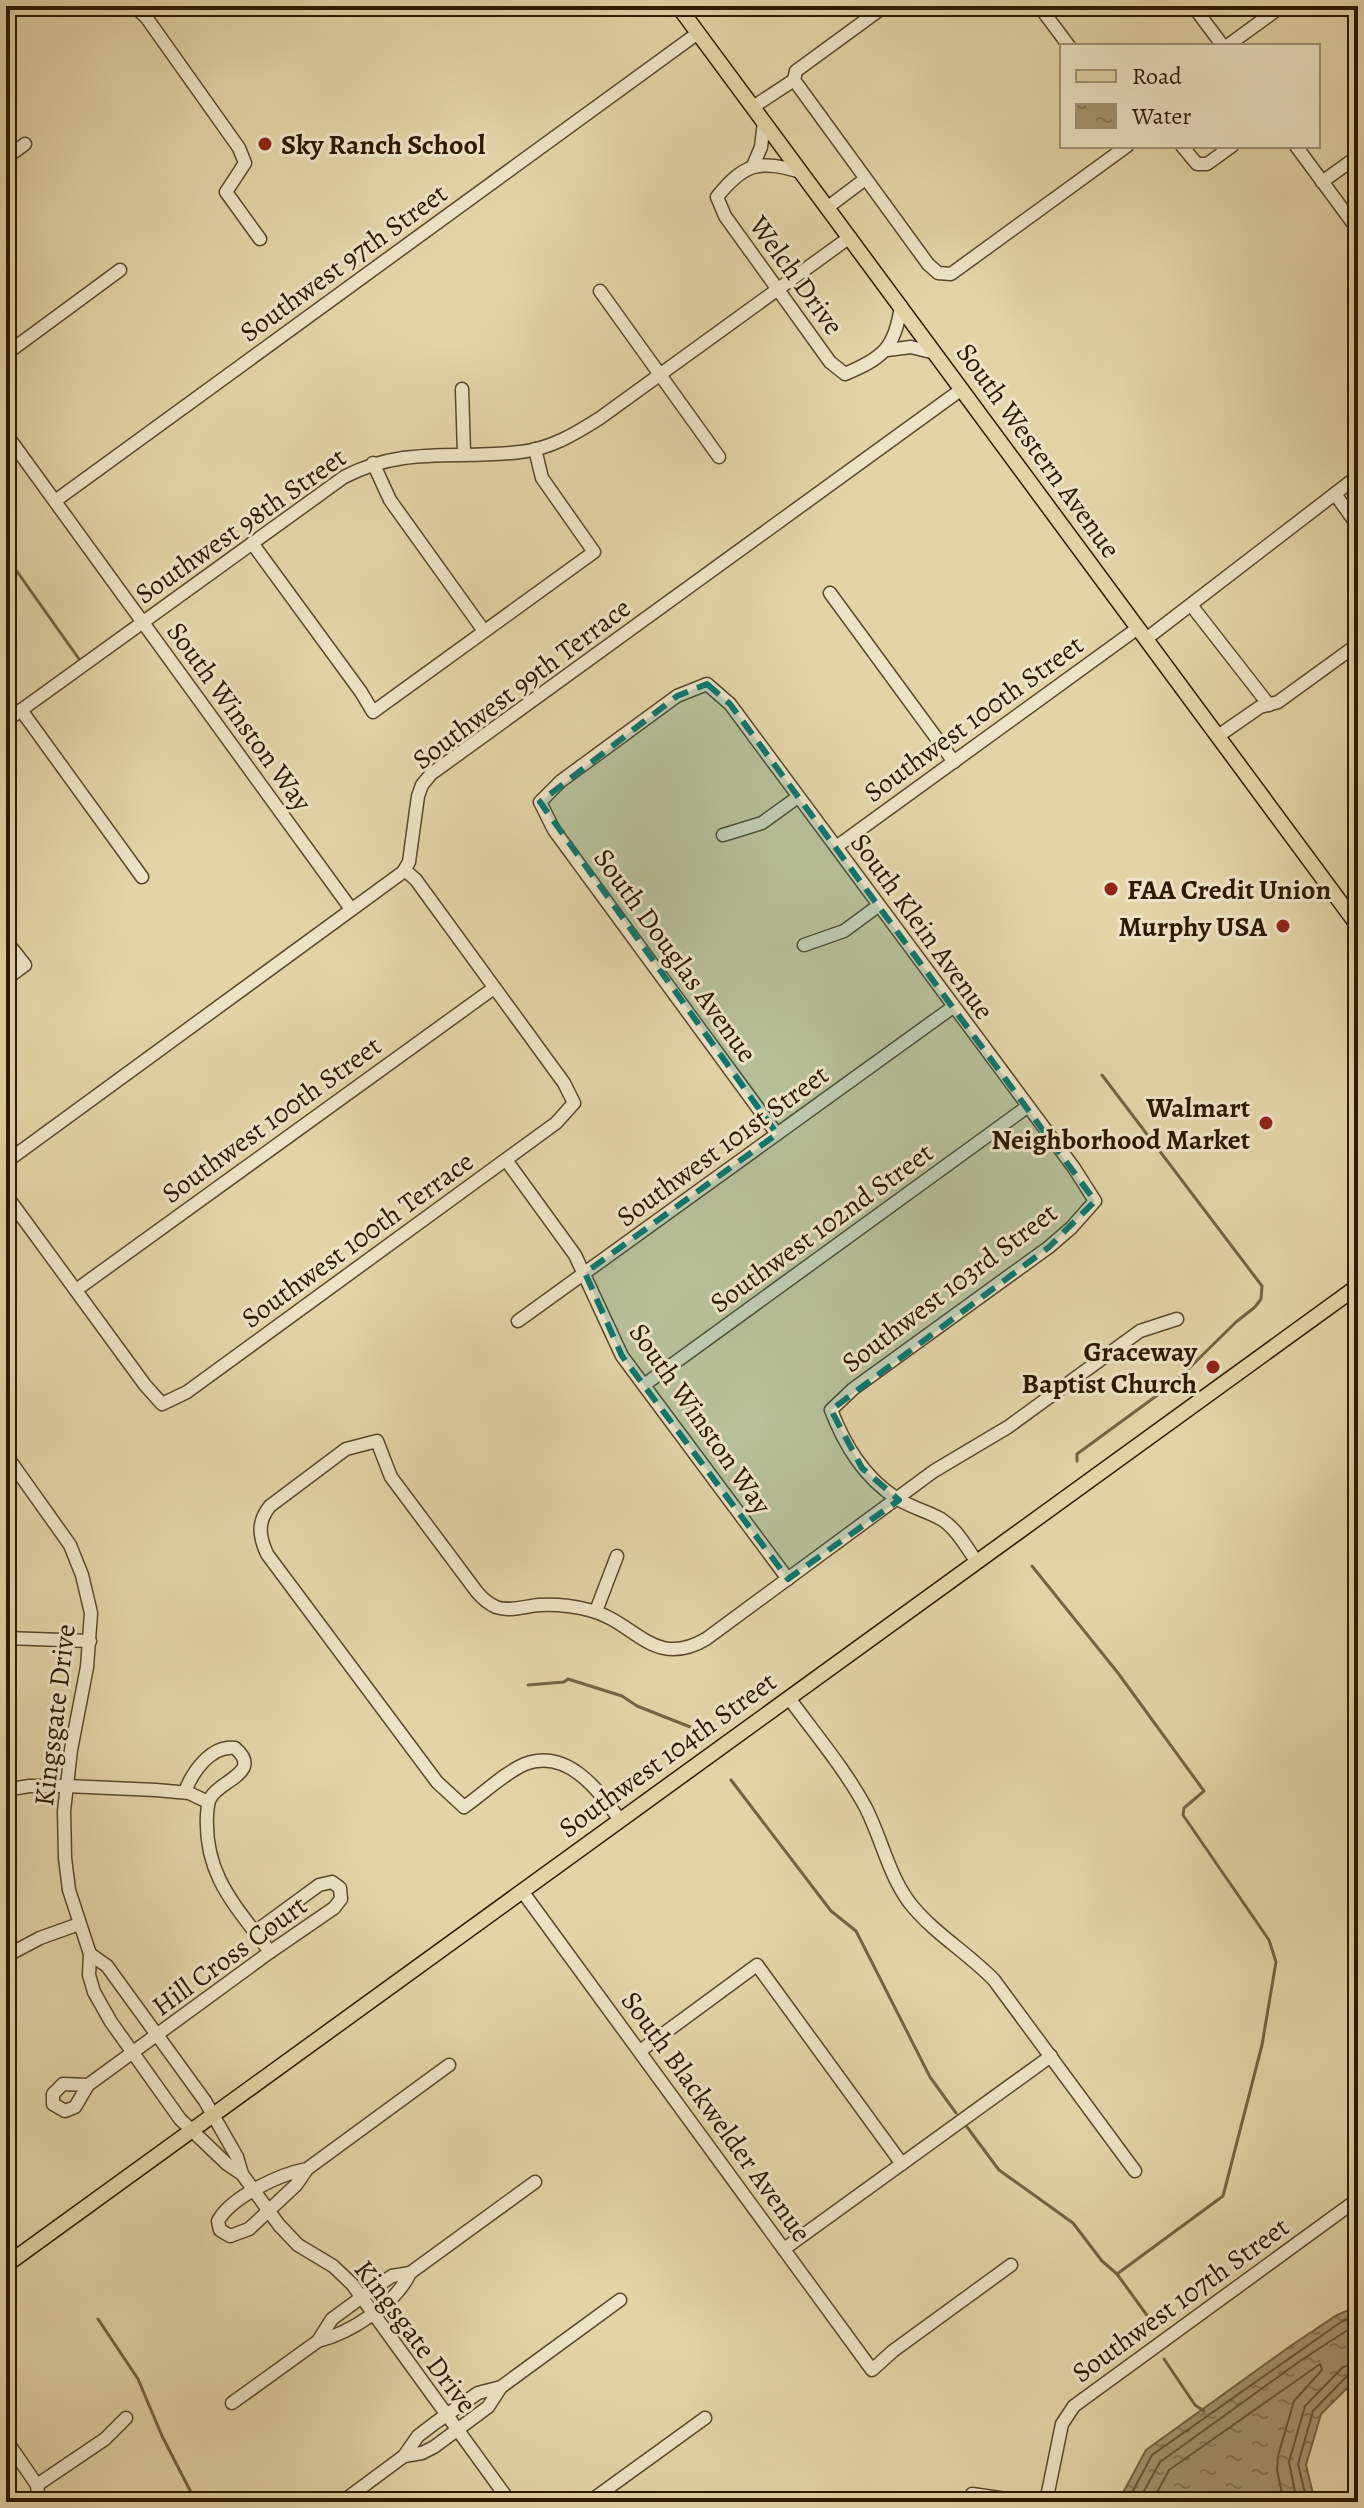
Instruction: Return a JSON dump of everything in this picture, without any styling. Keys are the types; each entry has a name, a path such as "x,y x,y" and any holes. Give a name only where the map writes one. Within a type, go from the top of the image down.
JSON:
{"main road":[{"name":"South Western Avenue","path":"678,6 1358,926"},
{"name":"Southwest 104th Street","path":"6,2265 1358,1286"}],"street":[{"path":"134,6 146,17 239,148 245,163 226,192 260,239"},
{"path":"753,107 794,80 796,71 885,6"},
{"path":"1039,6 1068,44"},
{"path":"1193,6 1223,44"},
{"path":"1228,44 1282,6"},
{"name":"Southwest 97th Street","path":"55,501 698,33"},
{"path":"794,80 864,180 938,273 951,274 1124,148"},
{"path":"764,122 761,147 753,166 775,164 801,172"},
{"path":"6,158 25,144"},
{"path":"1184,148 1197,164 1207,164 1229,148"},
{"path":"1297,148 1358,230"},
{"path":"1322,182 1358,156"},
{"name":"Welch Drive","path":"753,166 729,183 717,197 725,216 830,362 845,374 867,365 887,350"},
{"path":"828,207 864,180"},
{"name":"Southwest 98th Street","path":"6,721 344,477 373,463 410,455 519,452 556,443 579,431 850,237"},
{"path":"6,354 120,270"},
{"path":"600,291 719,457"},
{"path":"887,350 896,334 901,306"},
{"path":"887,350 904,346 935,353"},
{"path":"462,389 464,453"},
{"name":"Southwest 99th Terrace","path":"405,870 409,862 418,796 431,774 962,389"},
{"name":"South Winston Way","path":"6,434 10,450 55,501 351,909"},
{"path":"252,543 373,712 594,552 546,484 535,449"},
{"path":"373,463 390,500 484,631"},
{"name":"Southwest 100th Street","path":"836,847 1142,633 1191,605 1358,476"},
{"path":"1335,494 1358,526"},
{"path":"830,593 954,762"},
{"path":"1191,605 1269,705"},
{"path":"1218,736 1260,707 1278,702 1358,644"},
{"name":"South Klein Avenue","path":"540,802 561,781 677,696 707,684 730,704 1074,1168 1095,1201"},
{"path":"21,710 142,877"},
{"path":"723,835 762,823 798,797"},
{"name":"South Douglas Avenue","path":"540,802 554,830 777,1134"},
{"path":"6,1162 405,870 416,880 494,988"},
{"path":"804,945 844,931 878,906"},
{"path":"6,941 25,965 6,979"},
{"name":"Southwest 100th Street","path":"76,1290 494,988"},
{"name":"Southwest 100th Terrace","path":"76,1290 162,1404 187,1392 556,1123 574,1103 564,1083 494,988"},
{"name":"Southwest 101st Street","path":"518,1321 953,1007"},
{"name":"Southwest 102nd Street","path":"644,1385 1027,1107"},
{"name":"South Winston Way","path":"506,1160 567,1243 585,1273 616,1346 788,1579"},
{"path":"6,1195 76,1290"},
{"name":"Southwest 103rd Street","path":"899,1500 862,1468 840,1434 831,1410 853,1389 1049,1247 1095,1201"},
{"path":"620,1820 586,1776 549,1762 523,1765 464,1807 437,1782 275,1566 263,1545 260,1523 265,1511 346,1449 377,1441 391,1477 483,1599 501,1609 554,1605 596,1611 651,1644 678,1650 706,1639 899,1500 934,1471 1008,1427 1140,1331 1177,1319"},
{"name":"Kingsgate Drive","path":"6,1455 62,1532 77,1559 91,1613 90,1641 66,1786 65,1858 69,1890 90,1954 89,1975 101,2007 180,2119 242,2174 298,2245 333,2266 361,2298 510,2502"},
{"path":"899,1500 944,1521 977,1562"},
{"path":"596,1611 617,1556"},
{"path":"6,1638 90,1641"},
{"path":"789,1698 857,1793 872,1822 890,1871 912,1905 929,1925 971,1957 994,1980 1135,2171"},
{"path":"185,1792 194,1770 222,1749 235,1748 243,1755 244,1768 208,1802 207,1831 211,1862 222,1885 270,1952"},
{"path":"6,1790 29,1786 66,1786 185,1792 208,1802"},
{"name":"Hill Cross Court","path":"88,2085 339,1904 340,1888 332,1882 319,1885 255,1932"},
{"name":"South Blackwelder Avenue","path":"522,1891 872,2370 893,2351 1011,2265"},
{"path":"6,1956 40,1938 79,1924"},
{"name":"Kingsgate Drive","path":"90,1954 107,1966 158,2035 213,2115 237,2157 242,2174"},
{"path":"640,2051 757,1965 902,2164"},
{"path":"784,2249 1051,2056"},
{"path":"307,2169 285,2173 223,2212 217,2225 220,2230 230,2236 242,2233 296,2185 307,2169 449,2065"},
{"path":"232,2403 318,2341 332,2319 392,2276 410,2273 535,2182"},
{"name":"Southwest 107th Street","path":"1046,2502 1062,2424 1074,2406 1358,2199"},
{"path":"318,2341 340,2336 372,2313 401,2291 410,2273"},
{"path":"404,2456 428,2451 488,2407 501,2387 620,2300"},
{"path":"342,2502 404,2456 418,2436 446,2415 478,2393 501,2387"},
{"path":"37,2485 105,2439 126,2418"},
{"path":"589,2502 705,2418"},
{"path":"6,2440 37,2485 39,2502"},
{"path":"972,2494 1029,2502"}],"highlighted area":[{"path":"707,684 730,704 1095,1201 1049,1247 831,1410 862,1468 899,1500 788,1579 622,1356 585,1273 777,1134 540,802 677,696"}],"water":[{"path":"1351,2309 1358,2312 1358,2377 1321,2414 1306,2465 1315,2502 1118,2502 1146,2450 1289,2347"}],"waterway":[{"path":"6,556 79,659"},
{"path":"1077,1461 1077,1454 1174,1383 1255,1307 1261,1299 1262,1286 1102,1075"},
{"path":"1032,1566 1118,1673 1204,1791 1184,1808 1183,1815 1269,1940 1276,1962 1262,2045 1223,2196 1117,2274 1154,2325"},
{"path":"528,1685 568,1679 622,1696 637,1706 698,1730"},
{"path":"731,1780 831,1911 856,1931 930,2077 956,2113"},
{"path":"967,2127 999,2170 1073,2223 1102,2261 1117,2274"},
{"path":"98,2319 138,2379 162,2436 196,2502"},
{"path":"1164,2359 1195,2405 1204,2411"}],"place":[{"name":"Sky Ranch School","path":"265,144"},
{"name":"FAA Credit Union","path":"1111,889"},
{"name":"Murphy USA","path":"1283,926"},
{"name":"Walmart Neighborhood Market","path":"1266,1123"},
{"name":"Graceway Baptist Church","path":"1213,1367"}]}
